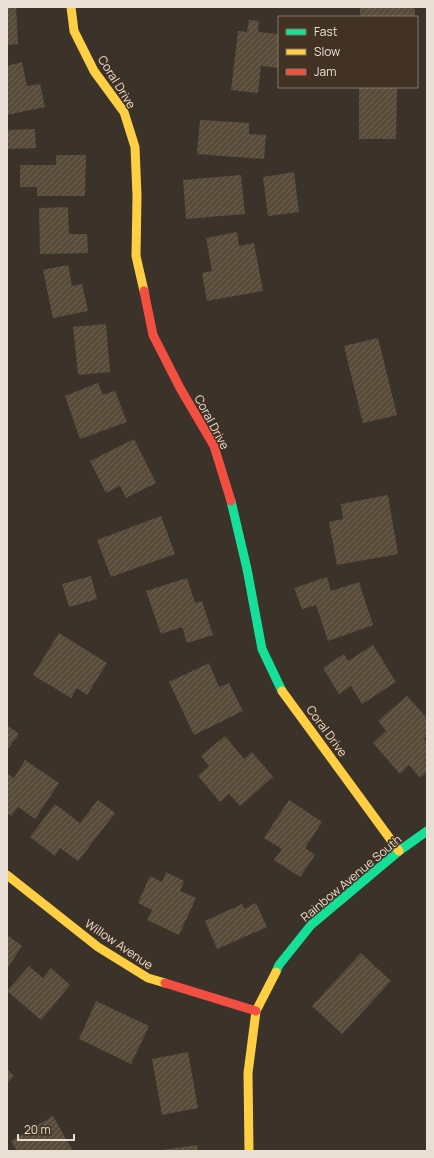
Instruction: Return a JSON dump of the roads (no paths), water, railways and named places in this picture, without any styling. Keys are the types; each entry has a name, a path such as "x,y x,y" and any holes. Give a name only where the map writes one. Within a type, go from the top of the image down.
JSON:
{"street":[{"name":"Coral Drive","path":"71,7 74,31 94,71 124,112 135,147 137,196 136,256 153,335 180,388 214,446 227,486 247,569 262,649 284,695 399,850"},
{"name":"Rainbow Avenue South","path":"249,1151 248,1073 256,1011 279,966 312,925 399,850 427,831"},
{"name":"Willow Avenue","path":"7,875 98,947 148,978 256,1011"}]}
